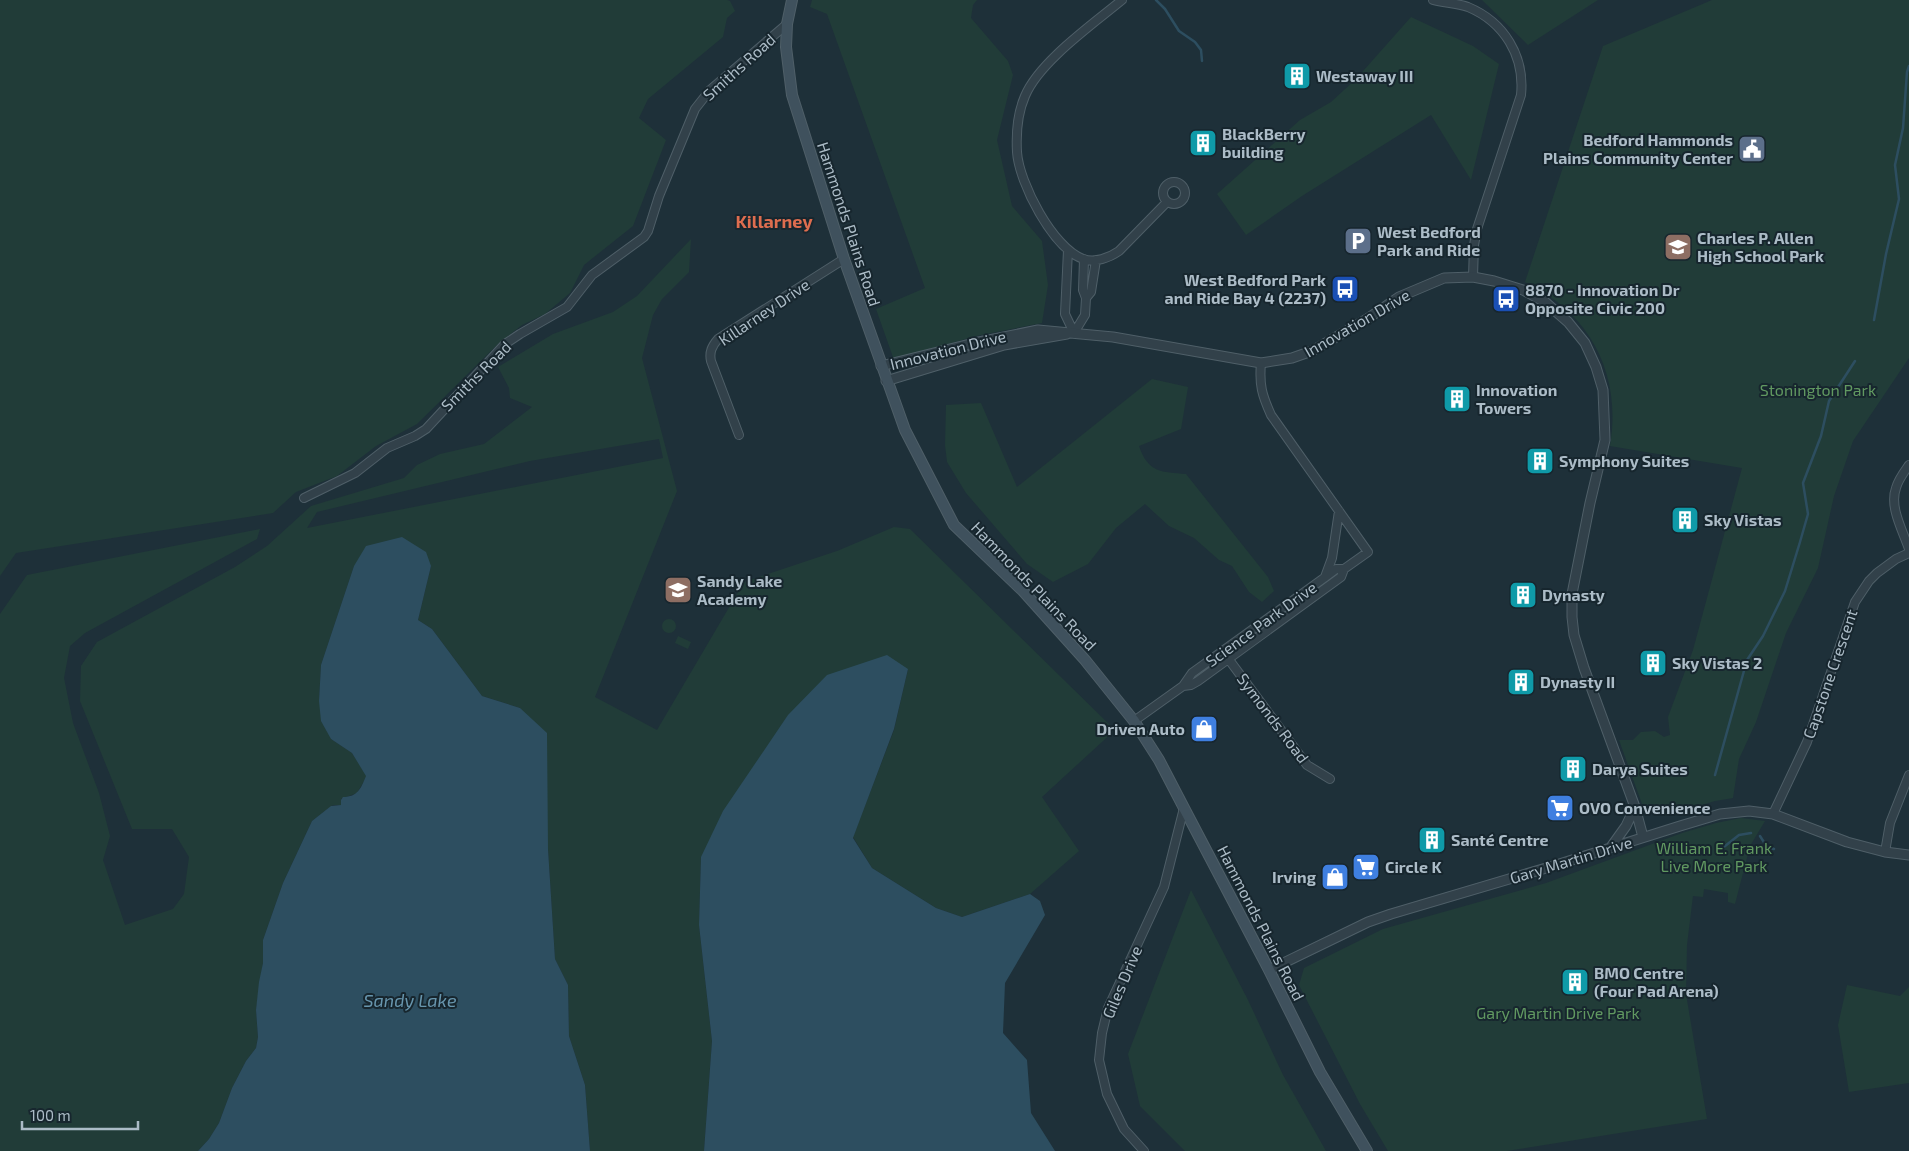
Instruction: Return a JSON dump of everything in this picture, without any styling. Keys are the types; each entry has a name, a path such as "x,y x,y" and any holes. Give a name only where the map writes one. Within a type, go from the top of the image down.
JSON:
{"main road":[{"name":"Hammonds Plains Road","path":"792,0 787,24 786,48 792,95 844,259 905,430 954,525 1023,592 1085,660 1134,721 1184,808 1320,1072 1367,1151"}],"street":[{"path":"1122,0 1056,55 1037,74 1025,96 1018,123 1017,152 1023,180 1035,205 1068,250 1084,259 1096,260 1110,257 1119,251 1167,202"},
{"path":"1433,0 1467,7 1486,17 1512,45 1519,62 1522,78 1521,95 1477,229 1474,245 1473,277"},
{"name":"Smiths Road","path":"304,498 355,473 387,448 426,429 505,344 567,308 592,275 644,237 695,109 710,90 787,24"},
{"path":"1068,250 1065,314 1074,333"},
{"name":"Killarney Drive","path":"738,435 711,361 710,355 714,344 718,339 844,259"},
{"path":"1074,333 1085,315 1086,298 1083,290 1084,259"},
{"path":"1086,298 1091,292 1096,260"},
{"name":"Innovation Drive","path":"881,366 1009,335 1038,330 1113,337 1261,363 1292,358 1312,351 1360,324 1399,297 1444,278 1473,277 1494,281 1522,290 1545,302 1573,329 1584,344 1596,366 1603,390 1605,440 1572,594 1572,617 1574,636 1584,668 1635,807 1643,837"},
{"name":"Innovation Drive","path":"886,380 1004,345 1074,333"},
{"path":"1261,363 1259,382 1270,415 1339,511 1332,558 1324,578"},
{"path":"1909,465 1894,494 1897,513 1909,549"},
{"name":"Science Park Drive","path":"1183,686 1191,685 1198,681 1229,659 1341,577 1344,569 1368,552 1339,511"},
{"name":"Capstone Crescent","path":"1773,814 1807,742 1855,602 1868,581 1876,573 1896,558 1909,553"},
{"name":"Science Park Drive","path":"1134,721 1183,686 1192,673 1336,569 1344,569"},
{"name":"Symonds Road","path":"1223,651 1307,765 1330,779"},
{"path":"1885,852 1890,823 1909,775"},
{"path":"1611,848 1626,826 1635,807"},
{"name":"Giles Drive","path":"1144,1151 1124,1129 1110,1104 1101,1071 1100,1051 1108,1008 1164,887 1184,808"},
{"name":"Gary Martin Drive","path":"1269,970 1368,922 1720,814 1748,811 1773,814 1847,842 1885,852 1909,855"}],"green space":[{"path":"0,0 727,0 730,1 735,11 727,18 723,37 648,99 639,118 666,140 633,226 584,265 570,293 545,314 522,325 499,343 417,424 376,446 337,476 296,492 273,513 16,553 0,576"},
{"path":"812,0 977,0 973,5 971,18 1008,61 1013,75 997,140 1012,206 1042,241 1048,285 1042,323 976,336 894,360 876,309 925,288 827,14 810,7"},
{"path":"1482,0 1598,0 1528,45"},
{"name":"Charles P. Allen High School Park","path":"1712,0 1909,0 1909,358 1853,441 1834,496 1818,568 1786,633 1756,722 1739,759 1733,798 1715,801 1666,816 1642,804 1619,740 1633,740 1641,732 1655,731 1664,737 1670,735 1668,717 1693,650 1742,468 1610,446 1611,394 1606,371 1597,349 1584,329 1568,311 1548,295 1525,282 1603,46"},
{"path":"1411,17 1473,46 1499,64 1471,180 1431,115 1302,196 1246,235 1217,194 1300,120 1331,102 1356,79"},
{"path":"691,239 689,272 662,299 653,315 642,358 677,491 595,697 657,730 744,582 837,551 894,527 910,529 1115,730 1042,797 1079,851 1030,894 962,917 936,908 872,868 853,837 894,730 908,669 701,857 699,925 712,1041 704,1151 590,1151 585,1085 569,1036 568,985 555,959 548,849 520,708 482,696 432,629 418,620 431,566 354,566 321,665 319,701 331,739 352,753 367,776 357,793 341,799 341,805 333,805 312,821 283,883 263,940 263,963 256,1010 258,1037 256,1048 246,1061 232,1088 219,1123 209,1139 198,1151 0,1151 0,614 27,575 260,529 257,539 85,633 70,646 64,678 73,723 99,793 110,836 103,860 125,925 173,909 184,894 189,857 172,829 132,829 80,701 81,666 97,642 235,567 267,546 311,506 404,478 417,465 440,454 484,444 532,407 510,398 509,388 498,367 553,334 613,312 637,296","holes":["659,439 663,458 307,528 317,512 530,461"]},
{"path":"1152,379 1188,387 1181,429 1139,446 1143,455 1151,466 1157,469 1170,473 1186,474 1268,577 1274,591 1262,602 1249,592 1232,566 1219,560 1194,538 1169,526 1145,504 1116,528 1088,564 1053,582 1027,564 966,493 947,462 945,445 946,405 981,403 1017,487"},
{"path":"666,619 672,619 676,626 672,633 666,633 662,629 662,623"},
{"path":"678,636 691,642 688,649 675,643"},
{"name":"Gary Martin Drive Park","path":"1741,818 1765,821 1750,846 1735,904 1728,902 1728,893 1704,889 1703,897 1693,896 1687,945 1686,994 1707,1119 1507,1151 1388,1151 1360,1104 1299,985 1304,968 1383,929 1546,883 1682,833"},
{"path":"1191,890 1248,1000 1283,1075 1326,1151 1185,1151 1140,1106 1128,1054"},
{"path":"1847,985 1900,996 1909,987 1909,1083 1849,1092 1838,1025"}],"water":[{"name":"Sandy Lake","path":"402,537 426,552 431,566 418,620 432,629 482,696 520,708 547,733 548,849 555,959 568,985 569,1036 585,1085 590,1151 198,1151 209,1139 219,1123 232,1088 246,1061 256,1048 258,1037 256,1010 263,963 263,940 283,883 312,821 331,806 341,805 343,797 356,794 366,776 352,753 331,739 321,721 319,701 321,665 354,566 366,546"},
{"path":"887,655 908,669 894,729 853,838 872,868 936,908 962,917 1030,894 1040,901 1045,915 1005,983 1003,1033 1027,1060 1031,1113 1055,1151 704,1151 712,1041 699,925 701,857 723,811 788,715 827,675"}],"waterway":[{"path":"1156,0 1165,9 1179,31 1195,42 1201,50 1202,61"},
{"path":"1874,320 1886,254 1899,199 1895,165 1903,128 1909,66"},
{"path":"1715,775 1747,660 1763,636 1785,591 1800,542 1808,514 1803,483 1821,436 1829,401 1855,361"},
{"path":"1720,850 1739,835 1751,833"},
{"path":"1760,836 1767,847 1774,849"}],"place":[{"name":"Westaway III","path":"1297,76"},
{"name":"BlackBerry building","path":"1203,143"},
{"name":"Bedford Hammonds Plains Community Center","path":"1752,149"},
{"name":"West Bedford Park and Ride","path":"1358,241"},
{"name":"Charles P. Allen High School Park","path":"1678,247"},
{"name":"West Bedford Park and Ride Bay 4 (2237)","path":"1345,289"},
{"name":"8870 - Innovation Dr Opposite Civic 200","path":"1506,299"},
{"name":"Innovation Towers","path":"1457,399"},
{"name":"Symphony Suites","path":"1540,461"},
{"name":"Sky Vistas","path":"1685,520"},
{"name":"Sandy Lake Academy","path":"678,590"},
{"name":"Dynasty","path":"1523,595"},
{"name":"Sky Vistas 2","path":"1653,663"},
{"name":"Dynasty II","path":"1521,682"},
{"name":"Driven Auto","path":"1204,729"},
{"name":"Darya Suites","path":"1573,769"},
{"name":"OVO Convenience","path":"1560,808"},
{"name":"Santé Centre","path":"1432,840"},
{"name":"Circle K","path":"1366,867"},
{"name":"Irving","path":"1335,877"},
{"name":"BMO Centre (Four Pad Arena)","path":"1575,982"}],"district":[{"name":"Killarney","path":"774,222"}],"park label":[{"name":"Stonington Park","path":"1818,390"},
{"name":"William E. Frank Live More Park","path":"1714,857"}]}
